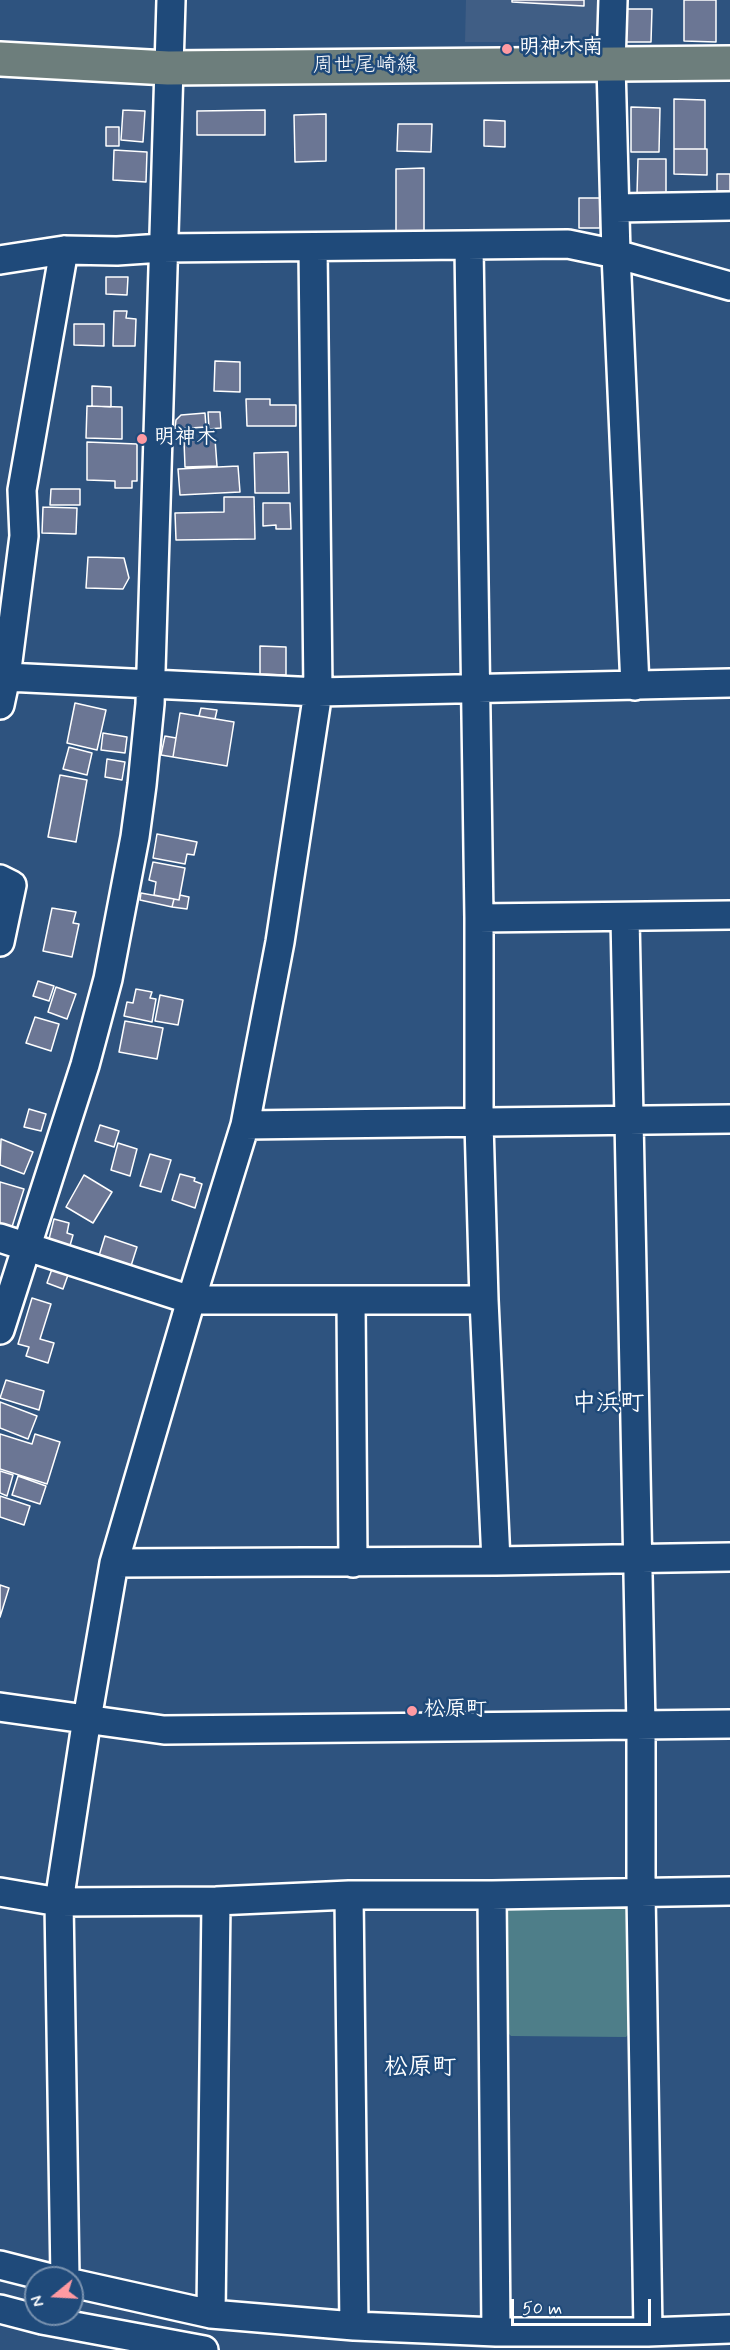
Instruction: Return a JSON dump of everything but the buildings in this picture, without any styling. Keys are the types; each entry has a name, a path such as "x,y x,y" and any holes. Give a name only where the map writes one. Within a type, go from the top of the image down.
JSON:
{"main road":[{"name":"周世尾崎線","path":"0,59 168,68 730,63"}],"street":[{"path":"0,1330 84,1065 108,979 135,837 148,736 171,0"},
{"path":"613,0 611,65 616,254 635,686"},
{"path":"616,208 730,206"},
{"path":"0,260 64,250 568,244 616,254 730,286"},
{"path":"469,246 479,918 478,1123 496,1561"},
{"path":"65,2266 59,1902 87,1721 114,1563 245,1125 280,942 318,692 313,248"},
{"path":"0,705 6,677 24,536 22,490 64,250"},
{"path":"6,677 318,692 730,683"},
{"path":"0,879 12,885 0,942"},
{"path":"479,918 730,915"},
{"path":"625,917 641,1726 641,1892 648,2332"},
{"path":"245,1125 730,1119"},
{"path":"0,1238 191,1300 484,1300"},
{"path":"351,1301 353,1563"},
{"path":"114,1563 353,1563 730,1557"},
{"path":"0,1707 164,1730 730,1724"},
{"path":"0,1892 59,1902 216,1901 348,1895 730,1891"},
{"path":"348,1895 354,2326"},
{"path":"492,1895 496,2332"},
{"path":"211,2314 216,1901"},
{"path":"0,2265 24,2271"},
{"path":"84,2286 211,2314 354,2326 496,2332 648,2332 730,2329"},
{"path":"0,2309 24,2315"},
{"path":"84,2320 200,2320 211,2314"},
{"path":"74,2326 204,2350"}],"shaded area":[{"path":"466,0 601,0 601,42 465,42"}],"green space":[{"path":"624,1904 630,1916 636,2026 626,2037 511,2036 503,2028 499,1911 506,1906"}],"place":[{"name":"明神木南","path":"507,49"},
{"name":"明神木","path":"142,439"},
{"name":"松原町","path":"412,1711"}],"district":[{"name":"中浜町","path":"608,1405"},
{"name":"松原町","path":"420,2069"}]}
